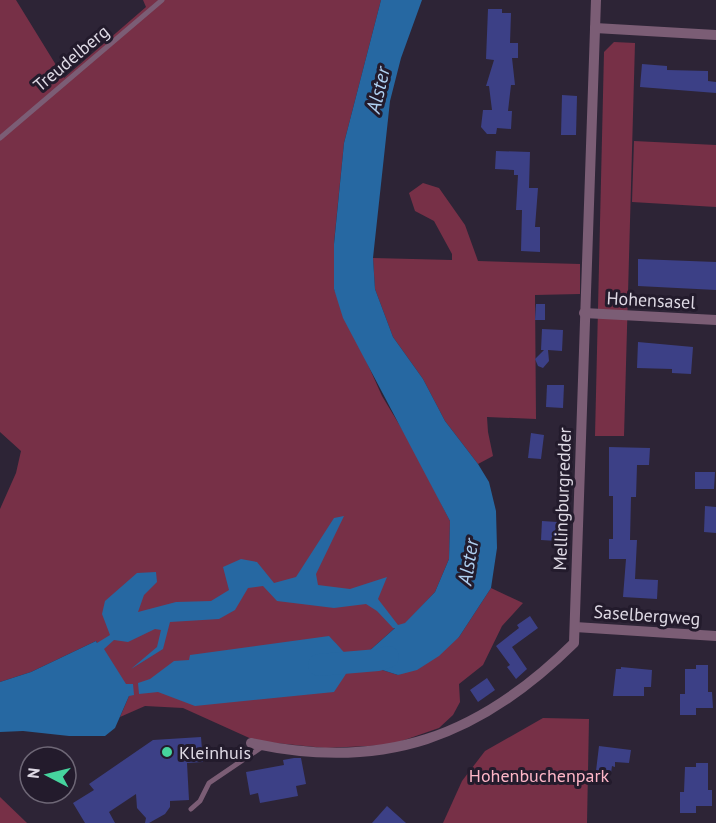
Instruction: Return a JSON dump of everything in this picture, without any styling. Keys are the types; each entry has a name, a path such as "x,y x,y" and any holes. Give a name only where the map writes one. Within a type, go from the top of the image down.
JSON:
{"street":[{"name":"Mellingburgredder","path":"251,743 289,751 335,754 377,752 413,745 445,734 507,698 574,643 596,0"},
{"path":"595,28 716,35"},
{"name":"Hohensasel","path":"584,313 716,320"},
{"name":"Saselbergweg","path":"575,627 716,636"}],"lane":[{"name":"Treudelberg","path":"0,138 162,0"},
{"path":"191,809 200,801 209,783 263,746"}],"green space":[{"path":"0,0 16,0 64,78 146,7 143,0 381,0 344,143 334,243 334,289 382,396 411,444 450,521 449,559 435,592 405,624 396,627 368,652 357,656 358,667 376,668 398,675 459,637 491,588 523,603 502,626 483,665 459,684 460,702 453,715 439,728 390,745 325,748 256,741 183,708 145,706 120,717 129,696 96,641 31,672 0,682 0,509 16,473 21,451 0,432"},
{"path":"614,42 635,43 624,436 595,436 604,52"},
{"path":"634,141 716,145 716,207 632,202"},
{"path":"423,183 439,188 465,225 478,261 580,264 580,294 535,295 536,419 487,417 493,456 478,464 445,421 423,379 393,337 375,289 373,258 452,260 452,254 434,221 415,211 409,193"},
{"name":"Hohenbuchenpark","path":"543,718 589,719 587,823 443,823 462,781 485,751"},
{"path":"0,797 26,822 27,823 0,823"}],"water":[{"path":"381,0 422,0 401,58 390,101 373,258 375,289 393,337 423,379 445,421 489,482 496,511 497,548 491,588 459,637 439,656 417,670 398,675 376,668 358,667 356,656 368,652 395,628 366,604 334,608 277,601 263,586 248,588 235,610 219,619 170,622 163,649 131,669 157,647 161,630 155,629 128,642 114,640 104,649 126,684 133,684 134,695 129,696 115,728 105,736 69,736 23,731 0,732 0,682 31,672 110,635 102,614 105,601 137,573 156,572 157,582 144,595 138,612 176,602 211,601 229,590 223,567 241,559 257,562 274,583 296,577 334,518 344,516 316,574 318,585 350,589 387,577 378,599 398,625 405,623 435,592 449,559 450,521 343,318 334,289 334,244 344,143"},
{"path":"329,636 344,652 350,663 346,674 334,692 195,706 158,692 139,694 138,683 150,679 174,661 189,660 190,655"}],"building":[{"path":"488,9 502,9 502,13 511,13 510,43 518,43 518,58 512,58 515,85 511,85 508,111 512,111 511,129 497,128 496,134 487,134 481,127 483,110 492,110 489,86 486,86 494,60 486,59"},
{"path":"642,64 667,66 667,70 708,71 708,81 716,82 716,93 640,87"},
{"path":"562,95 577,96 576,135 561,135"},
{"path":"496,151 530,152 529,188 538,188 535,227 540,227 540,252 521,251 522,210 516,210 518,175 514,175 514,170 495,169"},
{"path":"638,259 716,262 716,290 638,286"},
{"path":"536,304 545,304 545,320 535,320"},
{"path":"542,329 563,330 562,351 548,350 549,361 543,368 538,366 535,359 544,350 541,350"},
{"path":"638,342 693,347 691,374 672,373 672,369 637,368"},
{"path":"547,385 564,385 563,408 546,407"},
{"path":"531,433 544,435 541,459 528,458"},
{"path":"609,447 650,448 649,465 637,465 636,497 631,497 630,540 637,540 635,579 658,580 657,599 623,597 626,559 609,559 609,539 613,539 613,496 609,496"},
{"path":"695,472 715,472 714,489 695,489"},
{"path":"705,506 716,507 716,533 704,532"},
{"path":"542,521 557,522 557,541 541,540"},
{"path":"530,616 538,628 512,647 527,669 516,679 507,667 510,665 496,646 519,628 517,625"},
{"path":"696,665 708,665 708,692 712,692 713,708 696,708 696,715 680,715 680,694 685,694 685,669 696,669"},
{"path":"621,667 652,670 651,687 644,687 644,696 613,696 616,669 621,669"},
{"path":"487,678 495,690 478,702 470,690"},
{"path":"201,737 203,762 187,763 189,800 170,801 170,807 165,814 145,823 146,818 137,808 136,794 109,812 115,823 85,823 74,805 78,805 78,800 94,790 89,784 153,740"},
{"path":"599,746 631,750 629,763 615,762 611,773 596,771"},
{"path":"301,758 306,784 296,786 298,796 260,803 258,793 250,795 246,772 284,765 283,760"},
{"path":"696,763 708,763 708,790 712,790 712,806 696,806 696,813 680,813 680,792 684,792 685,767 696,767"},
{"path":"387,806 406,823 372,823"}],"waterway":[{"name":"Alster","path":"319,665 378,660 388,657"}],"place":[{"name":"Kleinhuis","path":"167,752"}]}
